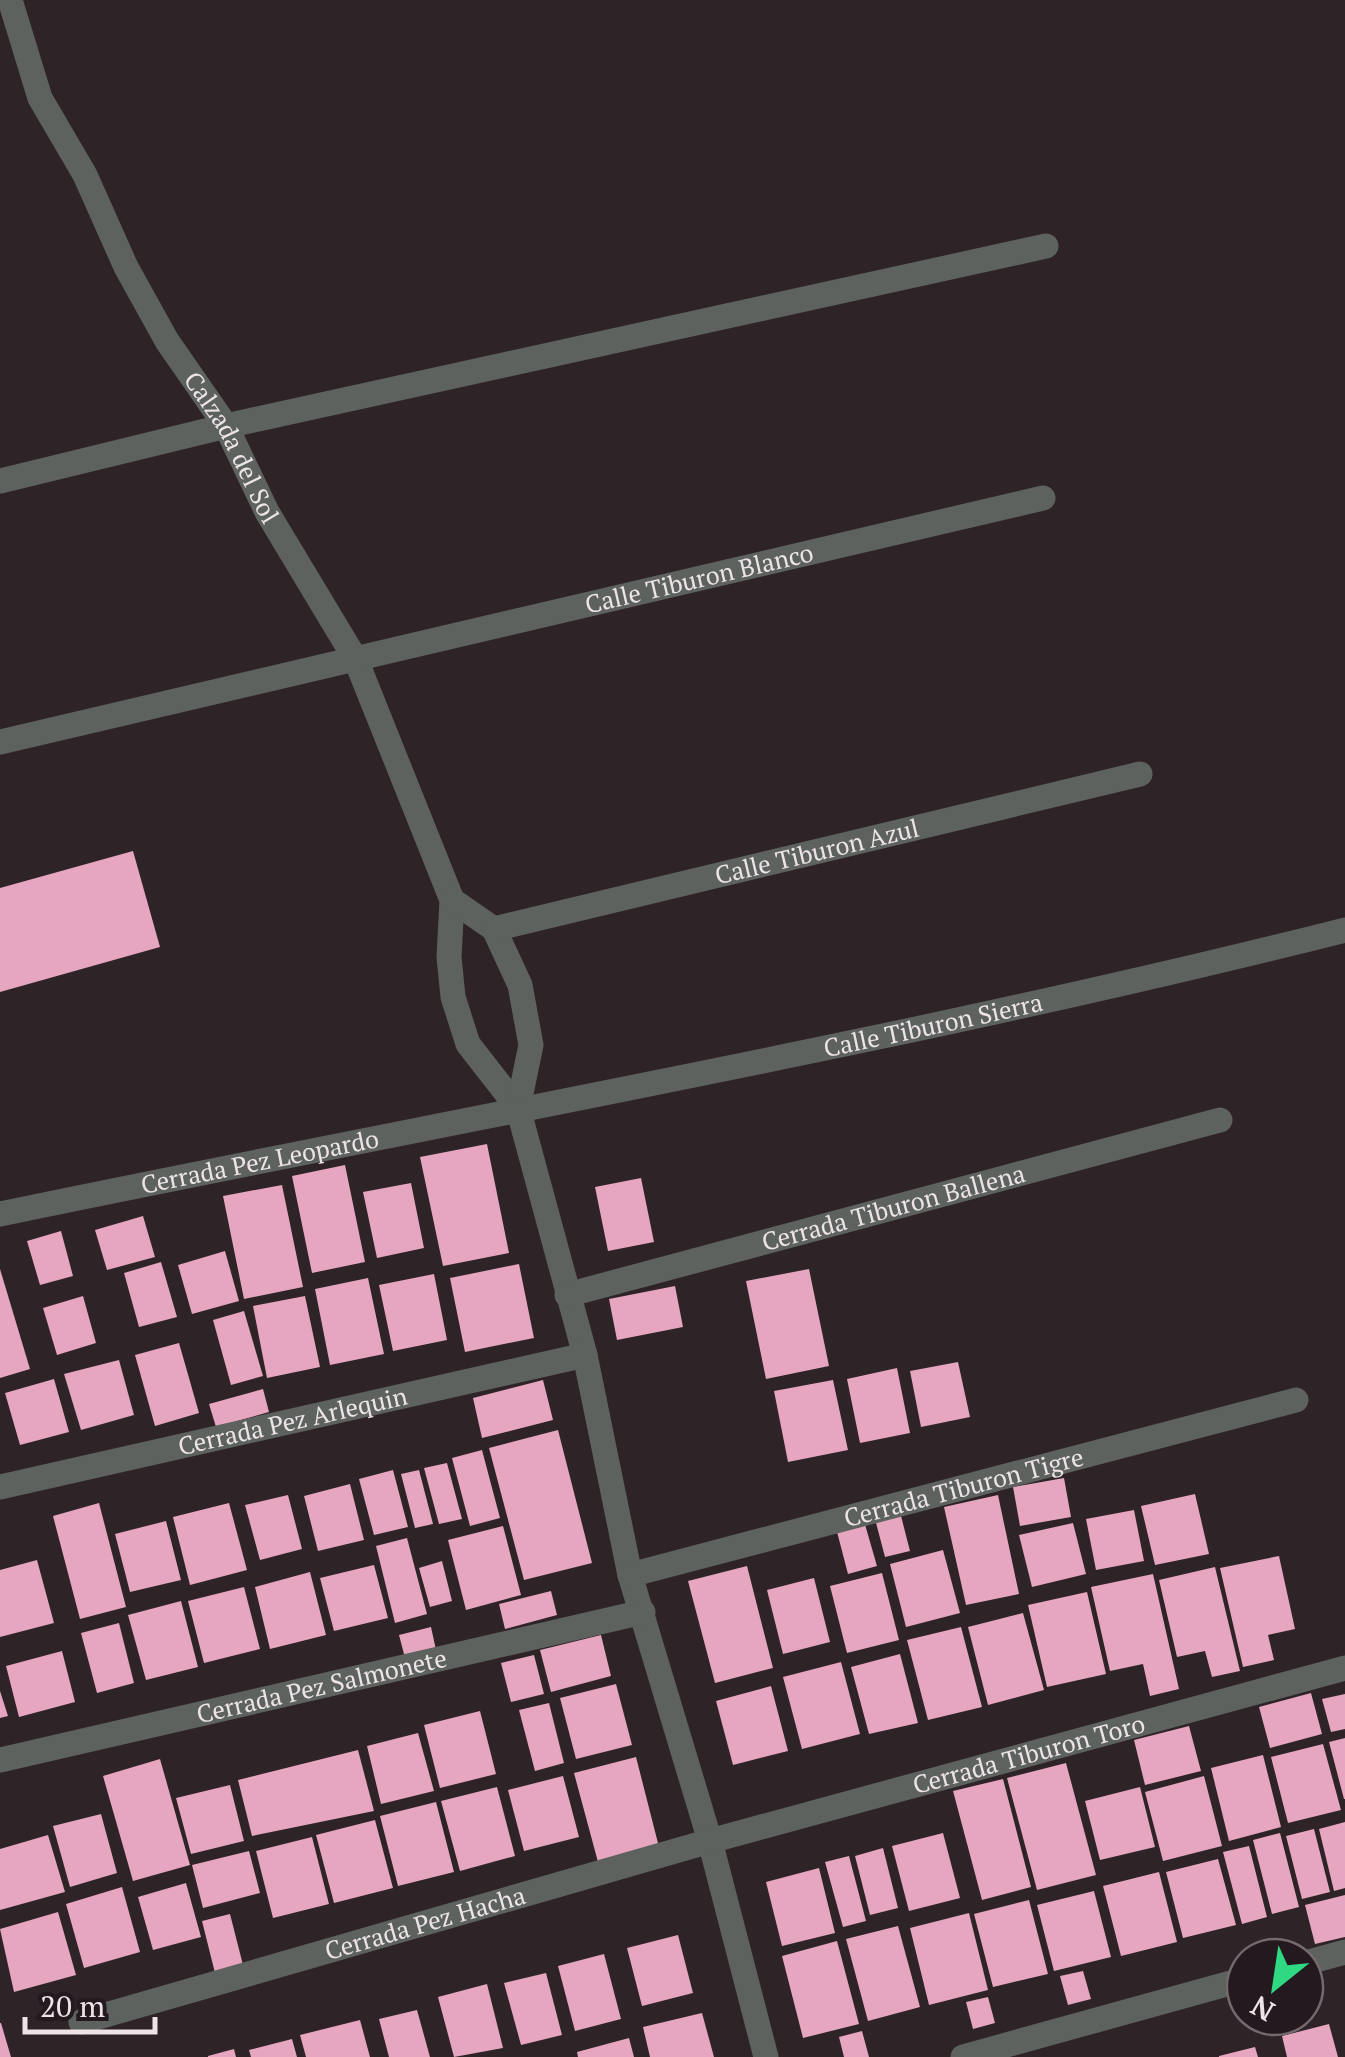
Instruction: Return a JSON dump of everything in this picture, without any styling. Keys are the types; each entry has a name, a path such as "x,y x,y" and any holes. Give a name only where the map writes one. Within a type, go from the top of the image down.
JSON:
{"street":[{"name":"Calzada del Sol","path":"10,0 40,98 85,176 126,267 168,342 226,426 267,512 356,660 452,900"},
{"path":"0,482 226,426 1046,246"},
{"name":"Calle Tiburon Blanco","path":"0,742 1043,498"},
{"name":"Calle Tiburon Azul","path":"494,930 1140,774"},
{"path":"452,900 494,930 520,984 531,1045 518,1108"},
{"path":"452,900 448,956 452,997 468,1044 518,1108 585,1356 630,1575 710,1840 766,2057"},
{"name":"Calle Tiburon Sierra","path":"518,1108 1182,971 1345,930"},
{"name":"Cerrada Pez Leopardo","path":"0,1214 518,1108"},
{"name":"Cerrada Tiburon Ballena","path":"567,1295 1220,1120"},
{"name":"Cerrada Pez Arlequin","path":"0,1487 585,1356"},
{"name":"Cerrada Tiburon Tigre","path":"630,1575 1296,1400"},
{"name":"Cerrada Pez Salmonete","path":"0,1760 643,1612"},
{"name":"Cerrada Tiburon Toro","path":"710,1840 1345,1668"},
{"name":"Cerrada Pez Hacha","path":"81,2022 710,1840"},
{"path":"963,2057 1225,1985"}],"building":[{"path":"133,851 160,947 0,992 0,888"},
{"path":"487,1144 509,1253 443,1266 420,1157"},
{"path":"345,1165 365,1262 312,1273 292,1176"},
{"path":"641,1178 654,1242 608,1251 595,1187"},
{"path":"411,1183 424,1248 377,1258 363,1192"},
{"path":"282,1185 303,1287 244,1299 223,1196"},
{"path":"143,1216 155,1257 107,1270 95,1230"},
{"path":"61,1231 73,1276 40,1285 27,1241"},
{"path":"225,1251 239,1301 192,1314 178,1265"},
{"path":"161,1262 177,1317 139,1327 124,1273"},
{"path":"519,1264 534,1338 465,1352 450,1278"},
{"path":"0,1269 30,1369 0,1378"},
{"path":"809,1269 829,1366 766,1379 746,1281"},
{"path":"434,1274 447,1340 393,1351 379,1285"},
{"path":"368,1278 384,1354 330,1365 315,1289"},
{"path":"675,1286 683,1327 617,1340 609,1299"},
{"path":"83,1296 96,1343 57,1355 43,1308"},
{"path":"305,1296 320,1367 267,1378 253,1306"},
{"path":"244,1311 263,1376 231,1385 213,1320"},
{"path":"179,1343 199,1413 155,1426 135,1355"},
{"path":"119,1360 134,1415 81,1430 64,1374"},
{"path":"958,1362 970,1417 921,1427 910,1371"},
{"path":"897,1368 910,1433 860,1443 847,1379"},
{"path":"54,1379 69,1432 20,1445 5,1393"},
{"path":"543,1380 553,1420 482,1438 473,1398"},
{"path":"833,1380 848,1450 788,1462 774,1391"},
{"path":"263,1389 269,1412 216,1427 209,1404"},
{"path":"558,1430 592,1563 524,1580 489,1448"},
{"path":"482,1450 500,1518 470,1526 452,1458"},
{"path":"447,1463 462,1519 439,1524 424,1468"},
{"path":"393,1470 408,1527 374,1535 359,1479"},
{"path":"419,1470 433,1524 415,1528 401,1474"},
{"path":"1064,1478 1071,1517 1020,1526 1013,1487"},
{"path":"350,1484 364,1540 318,1551 304,1496"},
{"path":"1195,1494 1209,1554 1155,1565 1141,1506"},
{"path":"288,1495 302,1549 260,1560 245,1505"},
{"path":"998,1495 1019,1594 966,1605 944,1507"},
{"path":"99,1503 126,1607 80,1619 53,1516"},
{"path":"229,1503 247,1570 190,1585 173,1517"},
{"path":"1134,1510 1144,1561 1096,1570 1086,1519"},
{"path":"900,1512 910,1551 885,1557 875,1519"},
{"path":"166,1521 181,1580 130,1592 115,1534"},
{"path":"864,1521 877,1566 848,1574 836,1528"},
{"path":"1073,1523 1086,1574 1032,1587 1019,1535"},
{"path":"503,1526 521,1595 466,1610 448,1540"},
{"path":"407,1538 427,1614 395,1623 376,1546"},
{"path":"943,1550 960,1613 906,1627 890,1564"},
{"path":"1279,1556 1295,1629 1268,1635 1274,1660 1243,1667 1220,1568"},
{"path":"37,1560 54,1623 0,1637 0,1570"},
{"path":"442,1561 452,1601 430,1607 419,1568"},
{"path":"374,1565 388,1618 334,1631 320,1578"},
{"path":"747,1566 773,1668 715,1683 688,1581"},
{"path":"1215,1567 1240,1671 1212,1677 1205,1651 1177,1657 1159,1580"},
{"path":"310,1572 326,1635 270,1649 255,1587"},
{"path":"882,1573 899,1640 847,1653 830,1586"},
{"path":"1153,1574 1179,1689 1150,1696 1143,1664 1110,1671 1091,1587"},
{"path":"814,1578 830,1642 783,1654 767,1590"},
{"path":"244,1587 260,1649 204,1663 188,1601"},
{"path":"551,1591 557,1615 505,1629 499,1604"},
{"path":"1087,1592 1106,1674 1047,1687 1028,1605"},
{"path":"181,1601 198,1667 146,1680 128,1615"},
{"path":"1023,1613 1044,1690 988,1705 968,1627"},
{"path":"119,1623 134,1683 97,1693 81,1633"},
{"path":"431,1627 436,1650 405,1658 399,1635"},
{"path":"961,1627 982,1707 928,1720 907,1640"},
{"path":"601,1635 611,1676 551,1692 540,1650"},
{"path":"62,1651 75,1702 19,1717 6,1666"},
{"path":"900,1654 918,1723 869,1734 851,1667"},
{"path":"534,1655 544,1694 511,1702 501,1663"},
{"path":"841,1662 860,1734 802,1749 783,1677"},
{"path":"616,1684 632,1745 576,1759 560,1698"},
{"path":"771,1686 788,1751 733,1765 716,1701"},
{"path":"0,1691 8,1716 0,1718"},
{"path":"1311,1693 1322,1734 1270,1748 1259,1707"},
{"path":"1345,1694 1345,1729 1331,1732 1322,1699"},
{"path":"549,1703 564,1763 535,1771 519,1710"},
{"path":"480,1711 496,1774 440,1788 424,1725"},
{"path":"1189,1726 1201,1771 1145,1785 1134,1740"},
{"path":"418,1733 434,1791 381,1804 367,1746"},
{"path":"1345,1738 1345,1799 1344,1799 1329,1742"},
{"path":"1323,1744 1341,1810 1288,1823 1271,1757"},
{"path":"358,1750 374,1811 252,1836 238,1780"},
{"path":"1263,1755 1281,1827 1229,1841 1211,1768"},
{"path":"636,1757 659,1847 598,1862 574,1773"},
{"path":"160,1759 190,1865 133,1881 103,1776"},
{"path":"1066,1763 1096,1875 1037,1890 1007,1778"},
{"path":"563,1776 579,1837 524,1851 508,1790"},
{"path":"1204,1776 1222,1846 1163,1861 1145,1792"},
{"path":"1003,1779 1031,1887 982,1900 953,1791"},
{"path":"230,1785 244,1841 191,1854 176,1798"},
{"path":"497,1787 515,1856 460,1871 441,1801"},
{"path":"1140,1787 1155,1847 1100,1860 1085,1801"},
{"path":"436,1802 454,1872 398,1886 380,1816"},
{"path":"101,1814 117,1873 70,1887 53,1826"},
{"path":"375,1820 393,1888 334,1903 316,1835"},
{"path":"1345,1822 1345,1888 1334,1891 1319,1829"},
{"path":"1314,1829 1330,1892 1302,1899 1286,1836"},
{"path":"943,1833 960,1898 909,1911 892,1846"},
{"path":"1280,1833 1299,1907 1272,1914 1253,1840"},
{"path":"48,1835 65,1892 0,1910 0,1849"},
{"path":"312,1837 329,1904 273,1918 256,1851"},
{"path":"1249,1846 1267,1917 1242,1924 1223,1852"},
{"path":"883,1848 898,1908 870,1915 855,1856"},
{"path":"249,1851 260,1893 203,1908 192,1865"},
{"path":"849,1856 866,1921 843,1927 825,1862"},
{"path":"1218,1859 1236,1925 1183,1938 1166,1872"},
{"path":"819,1868 835,1933 782,1946 766,1882"},
{"path":"1159,1872 1177,1942 1121,1956 1103,1886"},
{"path":"186,1883 201,1937 153,1950 138,1897"},
{"path":"122,1887 140,1952 84,1968 66,1904"},
{"path":"1094,1891 1111,1957 1054,1971 1037,1905"},
{"path":"1345,1895 1345,1937 1325,1942 1325,1937 1313,1937 1305,1905"},
{"path":"1029,1900 1048,1974 993,1987 974,1914"},
{"path":"58,1912 76,1975 14,1992 0,1929"},
{"path":"969,1913 988,1990 929,2005 910,1928"},
{"path":"230,1914 243,1965 215,1973 202,1921"},
{"path":"898,1926 920,2007 868,2021 846,1939"},
{"path":"678,1935 693,1993 642,2006 627,1948"},
{"path":"837,1941 859,2024 803,2038 782,1956"},
{"path":"604,1954 621,2019 575,2031 558,1966"},
{"path":"1083,1971 1091,1999 1068,2005 1060,1976"},
{"path":"546,1973 562,2035 521,2045 504,1983"},
{"path":"487,1984 503,2048 454,2057 438,1997"},
{"path":"988,1997 995,2023 973,2029 966,2002"},
{"path":"417,2010 430,2057 389,2057 379,2019"},
{"path":"702,2013 714,2057 650,2057 643,2027"},
{"path":"360,2020 370,2057 306,2057 300,2035"},
{"path":"1,2023 11,2057 0,2057"},
{"path":"1329,2024 1338,2057 1287,2057 1282,2037 1325,2037 1325,2025"},
{"path":"862,2031 869,2057 844,2057 839,2037"},
{"path":"629,2038 634,2057 578,2057 577,2052"},
{"path":"292,2039 297,2057 251,2057 249,2050"},
{"path":"1255,2047 1258,2057 1219,2057 1219,2056"},
{"path":"234,2049 236,2057 208,2057 208,2056"}]}
